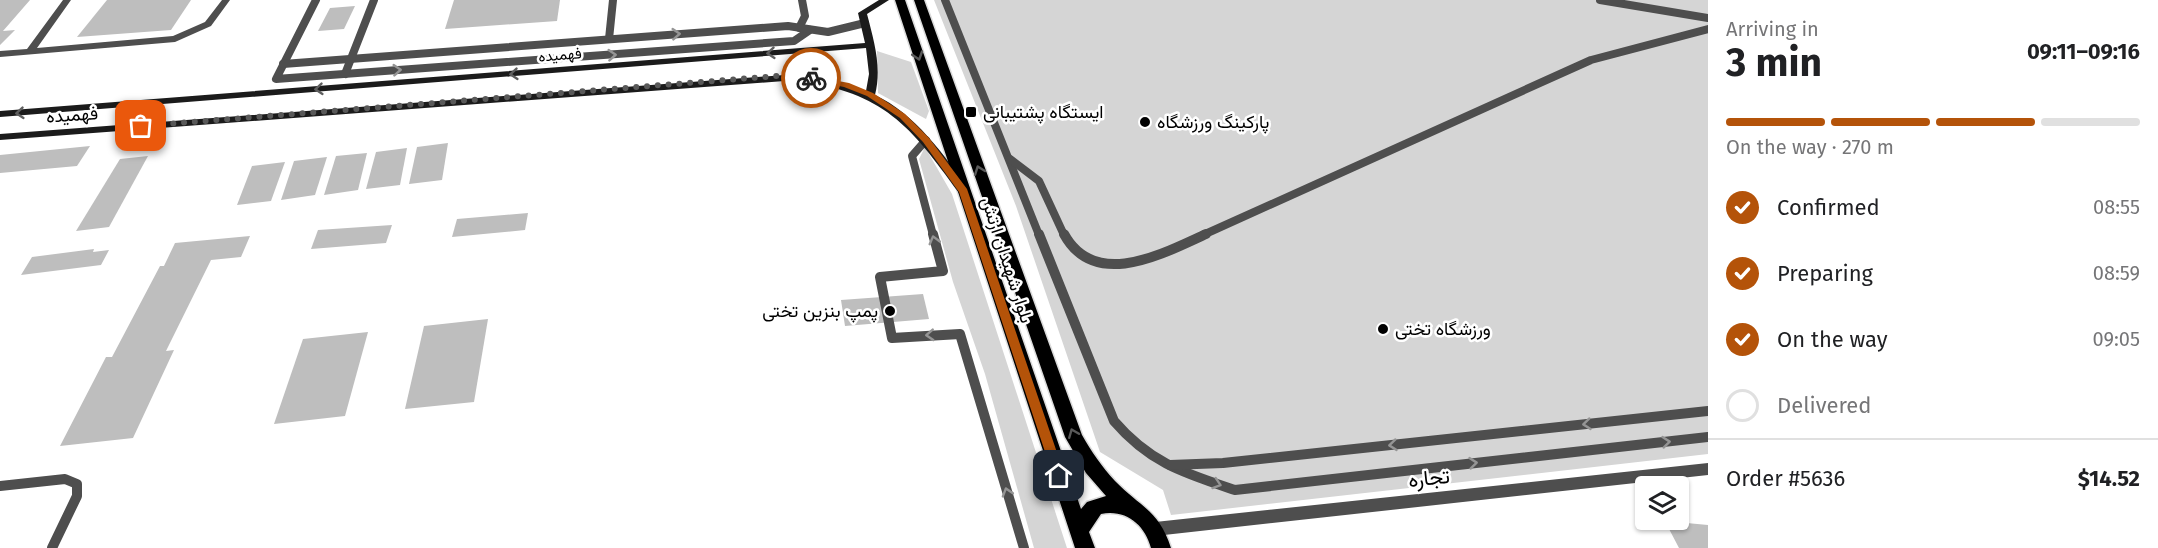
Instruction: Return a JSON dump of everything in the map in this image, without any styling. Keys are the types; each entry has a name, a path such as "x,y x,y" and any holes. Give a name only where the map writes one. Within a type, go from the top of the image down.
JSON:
{"main road":[{"path":"870,94 873,84 871,45 862,13 885,0"},
{"name":"بلوار شهیدان ارتش","path":"900,0 1082,540"},
{"name":"بلوار شهیدان ارتش","path":"919,0 1074,437 1090,466 1108,489 1135,510 1155,530"},
{"name":"فهمیده","path":"0,114 871,45"},
{"name":"فهمیده","path":"0,137 777,76 814,79 846,85 870,94 902,116 926,140 963,191"},
{"path":"1082,540 1086,517 1095,508 1110,505 1135,510"},
{"path":"1155,530 1161,548"}],"street":[{"path":"30,51 67,0"},
{"path":"0,54 176,39 208,24 226,0"},
{"name":"تجاره","path":"1155,530 1708,469"}],"lane":[{"path":"316,0 276,79 794,41 810,30"},
{"path":"345,74 374,0"},
{"path":"609,39 613,0"},
{"path":"799,28 805,16 802,0"},
{"path":"945,0 1114,421 1134,446 1161,465 1235,490 1708,437"},
{"path":"1600,0 1708,18"},
{"path":"283,64 788,26 828,32 865,23"},
{"path":"1009,158 1039,180 1068,242 1080,252 1105,262 1132,264 1148,260 1591,60 1708,28"},
{"path":"926,140 912,156 943,272 880,277 892,338 960,334 1024,548"},
{"path":"1161,465 1223,463 1708,411"},
{"path":"0,486 64,479 77,484 77,496 52,548"}],"shaded area":[{"name":"ورزشگاه تختی","path":"934,0 1708,0 1708,454 1171,515 1163,490 1100,452 1016,206"},
{"path":"877,51 911,62 929,111 926,119 878,93"},
{"path":"925,147 952,194 1067,548 1034,548 985,374 953,282 919,159"}],"building":[{"path":"0,0 30,0 3,31 15,30 0,45"},
{"path":"107,0 191,0 171,30 77,37"},
{"path":"454,0 560,0 557,21 445,29"},
{"path":"355,6 344,29 318,31 330,8"},
{"path":"448,143 442,180 409,184 417,147"},
{"path":"90,146 77,166 0,173 0,155"},
{"path":"407,148 400,185 366,189 376,152"},
{"path":"367,153 358,190 324,195 336,156"},
{"path":"148,156 109,227 76,231 120,159"},
{"path":"327,157 315,195 281,200 294,161"},
{"path":"285,162 271,201 237,205 252,166"},
{"path":"528,213 525,230 452,237 457,219"},
{"path":"392,225 386,243 311,249 318,230"},
{"path":"250,236 241,257 211,260 166,351 174,350 133,438 60,446 106,357 112,357 160,266 164,266 175,243"},
{"path":"94,249 93,252 109,250 101,265 21,275 32,257"},
{"path":"923,294 929,319 845,326 841,300"},
{"path":"488,319 474,402 405,409 424,326"},
{"path":"368,332 345,416 274,424 303,339"},
{"path":"1689,523 1708,525 1708,548 1679,548 1670,530 1689,530"}],"way so far":[{"path":"141,126 777,76 811,78"}],"place":[{"name":"ایستگاه پشتیبانی","path":"971,112"},
{"name":"پارکینگ ورزشگاه","path":"1145,122"},
{"name":"پمپ بنزین تختی","path":"890,311"},
{"name":"ورزشگاه تختی","path":"1383,329"}],"route":[{"path":"811,78 846,85 870,94 902,116 926,140 963,191 1059,476"}]}
